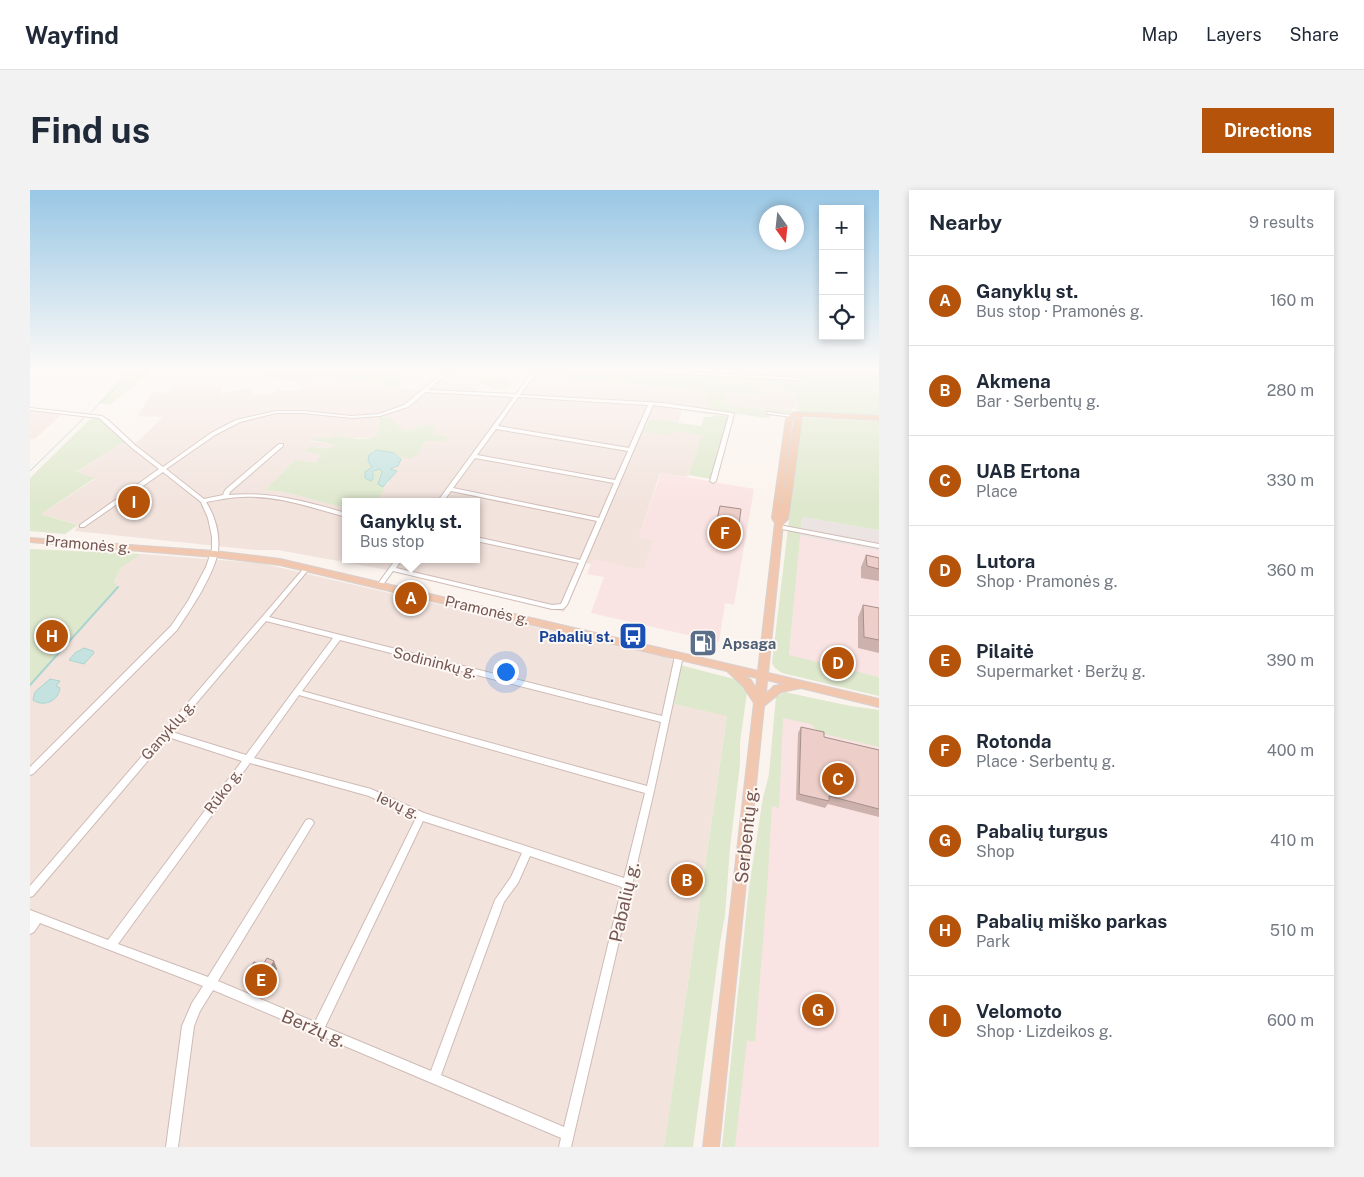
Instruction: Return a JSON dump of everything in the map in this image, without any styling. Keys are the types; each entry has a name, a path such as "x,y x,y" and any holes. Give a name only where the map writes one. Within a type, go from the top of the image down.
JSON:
{"main road":[{"name":"Serbentų g.","path":"711,1147 779,525 784,519 797,416"},
{"path":"811,416 879,419"},
{"name":"Pramonės g.","path":"30,540 214,554 266,560 380,585 879,703"},
{"path":"730,668 747,683 760,704 778,689 803,685"}],"street":[{"path":"30,772 174,628 193,597 214,554 211,513 204,501 162,470 100,417 87,416"},
{"path":"82,526 213,434 247,418 262,416"},
{"path":"329,416 375,416"},
{"path":"443,498 503,416"},
{"path":"392,569 552,607 562,607 646,416"},
{"path":"713,481 732,416"},
{"path":"495,427 631,450"},
{"path":"226,495 228,491 280,445"},
{"path":"472,456 618,482"},
{"path":"449,489 601,520"},
{"path":"204,501 226,495 274,495 342,514"},
{"path":"779,525 879,546"},
{"path":"480,540 583,562"},
{"path":"380,585 396,563"},
{"name":"Ganyklų g.","path":"30,893 307,568"},
{"name":"Sodininkų g.","path":"264,618 665,720"},
{"name":"Rūko g.","path":"111,945 338,638"},
{"name":"Pabalių g.","path":"567,1141 650,791 679,656"},
{"path":"297,692 650,791"},
{"name":"Ievų g.","path":"166,733 247,759 371,793 421,816 628,884"},
{"path":"318,1029 421,816"},
{"path":"172,1147 188,1026 196,1007 310,822"},
{"path":"434,1078 500,900 515,880 527,852"},
{"path":"30,929 34,917"},
{"name":"Beržų g.","path":"34,917 210,984 318,1029 434,1078 567,1141"}],"shaded area":[{"path":"30,416 60,416 35,439 30,439"},
{"path":"138,416 680,416 678,423 649,419 644,432 671,431 703,435 689,475 686,477 660,473 639,537 654,540 644,570 593,560 591,564 586,563 564,612 349,563 480,563 480,498 379,498 384,490 383,487 388,484 395,470 390,469 396,467 401,459 399,457 408,458 427,441 445,441 448,437 432,434 436,427 423,425 408,431 378,420 378,435 374,438 350,438 333,435 332,438 320,437 310,441 336,445 333,448 309,447 305,451 323,455 315,463 295,460 265,490 285,492 342,507 342,562 278,550 255,550 75,531 78,525 76,524 41,514 95,479 75,473 122,443 135,444 163,417"},
{"path":"661,473 754,489 734,605 725,603 719,642 591,613 604,577 587,574 593,559 644,570 654,540 639,537"},
{"path":"802,517 879,530 879,551 800,536"},
{"path":"800,536 879,551 879,677 789,656"},
{"path":"141,554 260,563 669,658 680,665 674,704 727,715 664,1147 30,1147 30,685 118,587 114,583 121,568"},
{"path":"784,692 879,710 879,1147 722,1147 749,888 763,798 769,775 776,697"}],"green space":[{"path":"722,416 728,418 711,479 689,475 702,435 672,431 670,435 644,432 649,419 701,426 704,417"},
{"path":"751,416 770,416 768,418"},
{"path":"93,418 99,419 127,444 122,443 76,472 95,478 41,514 78,525 65,534 30,531 30,478"},
{"path":"379,418 391,418 402,430 408,431 423,425 436,427 432,434 449,437 445,441 427,441 422,444 419,453 412,458 403,458 394,453 373,451 372,467 367,471 365,478 371,481 375,469 380,469 382,472 380,480 384,490 379,498 342,498 342,507 285,492 265,490 295,460 315,463 322,455 304,451 309,447 332,448 336,445 310,440 320,437 332,438 333,435 367,439 378,435"},
{"path":"801,419 879,421 879,530 802,517 789,655 879,677 879,696 782,673 772,663"},
{"path":"30,549 141,554 121,568 114,582 118,587 30,685"},
{"path":"680,665 738,680 747,692 740,742 740,764 730,848 725,915 693,1147 664,1147 727,716 674,704"},
{"path":"784,692 879,710 879,747 819,733 811,724 783,718 779,808 772,806 755,1042 747,1040 735,1147 722,1147 749,888 763,798 769,775 776,697"}],"water":[{"path":"377,450 394,453 401,459 398,466 390,469 397,471 383,487 378,484 382,472 380,469 373,471 373,479 371,481 365,478 365,472 372,467 368,461 369,455"},
{"path":"84,648 94,653 84,664 69,660 75,653"},
{"path":"50,679 60,681 56,686 60,688 56,697 50,702 45,703 33,700 35,692"}],"building":[{"path":"720,506 741,509 738,531 734,534 715,529"},
{"path":"866,555 879,558 879,569 867,566"},
{"path":"863,605 879,608 879,640 864,637"},
{"path":"801,727 824,732 824,737 879,750 879,809 829,796 829,801 799,794"},
{"path":"267,958 274,961 260,985 244,978 254,962 263,965"}],"waterway":[{"path":"30,471 84,418"},
{"path":"30,685 118,587"}],"place":[{"name":"Velomoto","path":"134,502"},
{"name":"Rotonda","path":"725,533"},
{"name":"Ganyklų st.","path":"411,598"},
{"name":"Pabalių miško parkas","path":"52,636"},
{"name":"Pabalių st.","path":"633,636"},
{"name":"Apsaga","path":"703,643"},
{"name":"Lutora","path":"838,663"},
{"name":"UAB Ertona","path":"838,779"},
{"name":"Akmena","path":"687,880"},
{"name":"Pilaitė","path":"261,980"},
{"name":"Pabalių turgus","path":"818,1010"}]}
